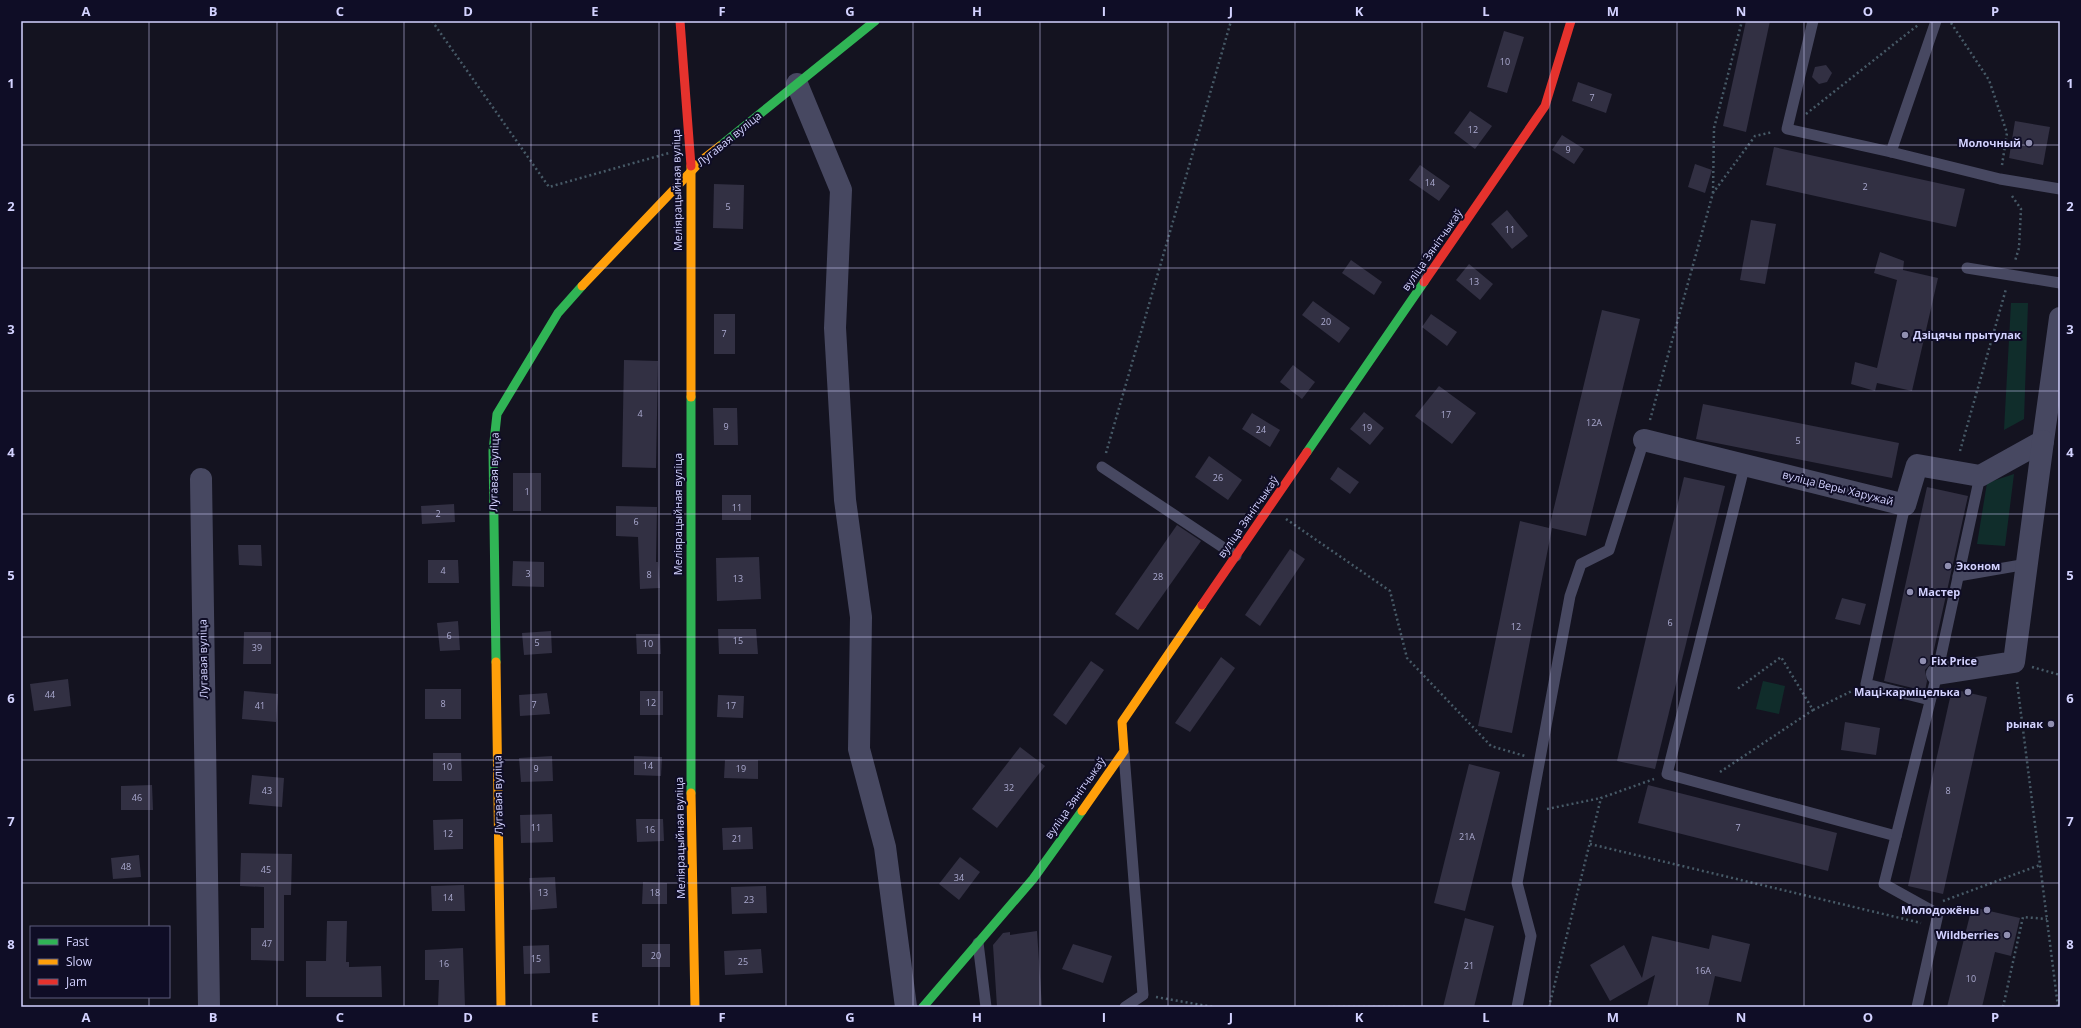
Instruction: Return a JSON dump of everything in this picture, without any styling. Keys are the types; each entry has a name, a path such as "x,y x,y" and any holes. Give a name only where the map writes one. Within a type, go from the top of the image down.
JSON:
{"street":[{"name":"Меліярацыйная вуліца","path":"680,21 691,172 690,710 695,1007"},
{"name":"Лугавая вуліца","path":"501,1007 493,451 497,414 558,313 702,160 874,21"},
{"name":"вуліца Зянітчыкаў","path":"923,1007 1033,879 1124,751 1122,722 1545,106 1571,21"},
{"path":"797,84 841,190 835,328 845,500 861,617 859,749 885,847 906,1007"},
{"path":"1937,674 2014,662 2043,441 2055,397 2060,318"},
{"name":"вуліца Веры Харужай","path":"1644,440 1905,505 1917,465 1980,476"},
{"path":"1980,476 2043,441"},
{"name":"Лугавая вуліца","path":"201,478 209,1007"}],"lane":[{"path":"1813,21 1787,129 1891,152 2000,179 2060,189"},
{"path":"1891,152 1936,21"},
{"path":"1968,268 2060,283"},
{"path":"1517,1007 1531,936 1517,883 1570,596 1581,564 1609,550 1644,440"},
{"path":"1745,464 1667,774 1896,836"},
{"path":"1102,467 1236,556"},
{"path":"1917,1007 1938,914 1884,884 1937,674 1980,476"},
{"path":"1905,505 1866,684 1930,700"},
{"path":"1958,576 2027,564"},
{"path":"1124,751 1143,995 1125,1007"},
{"path":"978,942 986,1007"}],"path":[{"path":"432,21 549,187 689,147"},
{"path":"1102,467 1231,21"},
{"path":"1644,440 1713,193 1714,128 1742,21"},
{"path":"1713,193 1754,136 1787,129 1924,21"},
{"path":"1950,21 1988,78 2007,133 2000,179 2022,209 2019,248 1977,386 1955,471"},
{"path":"1269,508 1390,591 1407,658 1491,746 1540,760"},
{"path":"1736,690 1781,657 1813,710"},
{"path":"2058,1007 2014,662 2060,675"},
{"path":"1714,772 1721,771 1813,710 1866,684"},
{"path":"1530,812 1601,798 1667,774"},
{"path":"1549,1007 1601,798"},
{"path":"1590,844 1935,927"},
{"path":"1933,911 1945,899 2040,865"},
{"path":"2003,1007 2023,917 2047,919"},
{"path":"1143,995 1213,1007"},
{"path":"1328,1007 1407,1007"}],"green space":[{"path":"2011,303 2028,303 2024,419 2004,430"},
{"path":"2014,474 2005,546 1977,544 1987,483"},
{"path":"1763,681 1785,686 1779,714 1756,709"}],"building":[{"path":"1746,21 1770,21 1746,132 1723,126"},
{"path":"1504,31 1524,37 1507,93 1487,87"},
{"path":"1826,65 1832,73 1827,82 1819,84 1812,77 1815,67"},
{"path":"1578,82 1612,94 1606,113 1572,101"},
{"path":"1470,111 1492,126 1475,149 1454,133"},
{"name":"Молочный","path":"2015,121 2050,127 2043,165 2009,158"},
{"path":"1562,135 1584,149 1574,164 1552,150"},
{"path":"1774,147 1965,189 1956,227 1766,185"},
{"path":"1695,164 1712,170 1705,193 1688,187"},
{"path":"1420,165 1450,186 1439,201 1409,180"},
{"path":"714,184 744,185 743,229 713,228"},
{"path":"1507,210 1528,236 1512,249 1491,224"},
{"path":"1751,220 1776,224 1765,284 1740,280"},
{"name":"Дзіцячы прытулак","path":"1880,252 1904,261 1903,270 1938,278 1912,391 1877,383 1875,391 1851,384 1855,362 1877,368 1897,280 1874,273"},
{"path":"1351,260 1382,282 1374,295 1342,273"},
{"path":"1469,264 1493,284 1480,300 1456,280"},
{"path":"1313,301 1350,328 1339,343 1302,315"},
{"path":"1602,310 1640,319 1586,536 1552,528 1512,733 1478,726 1520,521 1549,528"},
{"path":"714,314 735,314 735,354 714,354"},
{"path":"1431,314 1457,332 1447,346 1422,327"},
{"path":"624,360 658,361 656,468 622,467"},
{"path":"1293,365 1315,382 1302,399 1280,382"},
{"path":"1439,386 1476,413 1452,444 1415,416"},
{"path":"1703,404 1899,443 1892,478 1696,439"},
{"path":"713,408 737,408 738,445 714,445"},
{"path":"1364,412 1384,428 1370,445 1350,429"},
{"path":"1252,413 1280,430 1270,447 1242,429"},
{"path":"1209,456 1242,480 1228,500 1195,477"},
{"path":"1338,467 1359,482 1350,494 1330,479"},
{"path":"513,473 541,473 541,511 513,511"},
{"path":"1684,477 1725,486 1655,769 1617,761"},
{"path":"1927,487 1968,496 1931,663 1925,670 1927,681 1925,691 1884,681"},
{"path":"722,495 751,495 751,520 722,520"},
{"path":"454,504 455,522 422,524 421,506"},
{"path":"616,506 657,507 656,562 658,562 660,588 640,589 638,537 616,536"},
{"path":"1177,525 1201,541 1138,630 1115,614"},
{"path":"238,545 261,545 262,566 239,565"},
{"path":"1290,549 1305,559 1260,626 1245,615"},
{"path":"759,557 761,599 717,601 716,558"},
{"path":"428,560 458,560 459,583 428,583"},
{"path":"513,561 544,562 544,587 512,586"},
{"path":"1842,598 1866,604 1860,625 1835,619"},
{"path":"458,621 460,650 440,651 437,623"},
{"path":"718,629 756,629 758,654 719,654"},
{"path":"551,631 552,653 524,655 522,633"},
{"path":"244,632 271,632 271,664 243,664"},
{"path":"636,634 660,634 661,654 637,654"},
{"path":"1221,657 1235,668 1190,732 1175,723"},
{"path":"1091,661 1104,670 1066,725 1053,715"},
{"path":"68,679 71,706 34,711 30,684"},
{"path":"425,689 461,689 461,719 425,719"},
{"path":"1952,689 1987,697 1943,894 1908,886"},
{"path":"244,691 278,694 276,722 242,719"},
{"path":"640,691 663,691 663,715 640,715"},
{"path":"547,693 550,714 520,716 519,695"},
{"path":"718,695 744,696 743,718 717,717"},
{"path":"1845,722 1880,728 1876,755 1841,750"},
{"path":"1020,747 1045,766 997,828 972,809"},
{"path":"433,753 461,753 462,781 433,781"},
{"path":"552,756 553,781 521,782 519,758"},
{"path":"634,756 662,757 661,776 634,775"},
{"path":"725,760 758,760 758,779 724,778"},
{"path":"1469,764 1500,772 1465,911 1434,903"},
{"path":"252,775 284,778 282,807 249,804"},
{"path":"152,785 153,810 121,810 121,786"},
{"path":"1648,785 1837,833 1828,871 1638,823"},
{"path":"552,814 553,842 521,843 520,815"},
{"path":"463,819 463,849 434,850 433,820"},
{"path":"636,819 663,819 664,841 637,842"},
{"path":"752,827 753,849 723,850 722,828"},
{"path":"241,853 292,854 291,895 284,895 284,961 251,960 251,928 264,928 264,887 240,886"},
{"path":"139,855 141,877 113,879 111,858"},
{"path":"960,857 980,872 959,900 939,884"},
{"path":"555,877 557,908 531,910 529,878"},
{"path":"643,882 667,883 667,904 642,904"},
{"path":"464,885 465,911 432,911 431,886"},
{"path":"766,886 767,913 732,914 731,887"},
{"path":"1972,907 2020,918 2011,956 1995,952 1982,1007 1947,1007"},
{"path":"1465,918 1494,926 1474,1007 1443,1007"},
{"path":"327,921 347,921 346,962 349,962 349,967 381,966 382,997 306,997 306,961 326,961"},
{"path":"1037,931 1042,1007 997,1007 993,945 1003,933 1010,932 1010,935"},
{"path":"1712,935 1750,944 1741,982 1715,976 1708,1007 1647,1007 1655,975 1610,1001 1590,965 1624,945 1642,978 1652,936 1709,949"},
{"path":"642,944 670,944 670,967 642,967"},
{"path":"1073,944 1112,956 1103,983 1062,969"},
{"path":"549,945 550,973 524,974 523,946"},
{"path":"463,948 465,1007 438,1007 439,980 425,980 425,950"},
{"path":"761,949 763,973 725,975 724,951"}],"traffic: fast":[{"path":"720,146 875,21"},
{"path":"1307,452 1424,282"},
{"path":"496,662 493,451 497,414 558,313 582,286"},
{"path":"691,397 691,793"},
{"path":"923,1007 1033,879 1082,811"}],"traffic: slow":[{"path":"582,286 702,160 720,146"},
{"path":"691,166 691,397"},
{"path":"1082,811 1124,751 1122,722 1202,605"},
{"path":"496,662 501,1007"},
{"path":"691,793 695,1007"}],"traffic: jam":[{"path":"680,21 691,166"},
{"path":"1424,282 1545,106 1571,21"},
{"path":"1202,605 1307,452"}],"place":[{"name":"Молочный","path":"2029,143"},
{"name":"Дзіцячы прытулак","path":"1905,335"},
{"name":"Эконом","path":"1948,566"},
{"name":"Мастер","path":"1910,592"},
{"name":"Fix Price","path":"1923,661"},
{"name":"Маці-карміцелька","path":"1968,692"},
{"name":"рынак","path":"2051,724"},
{"name":"Молодожёны","path":"1987,910"},
{"name":"Wildberries","path":"2007,935"}]}
